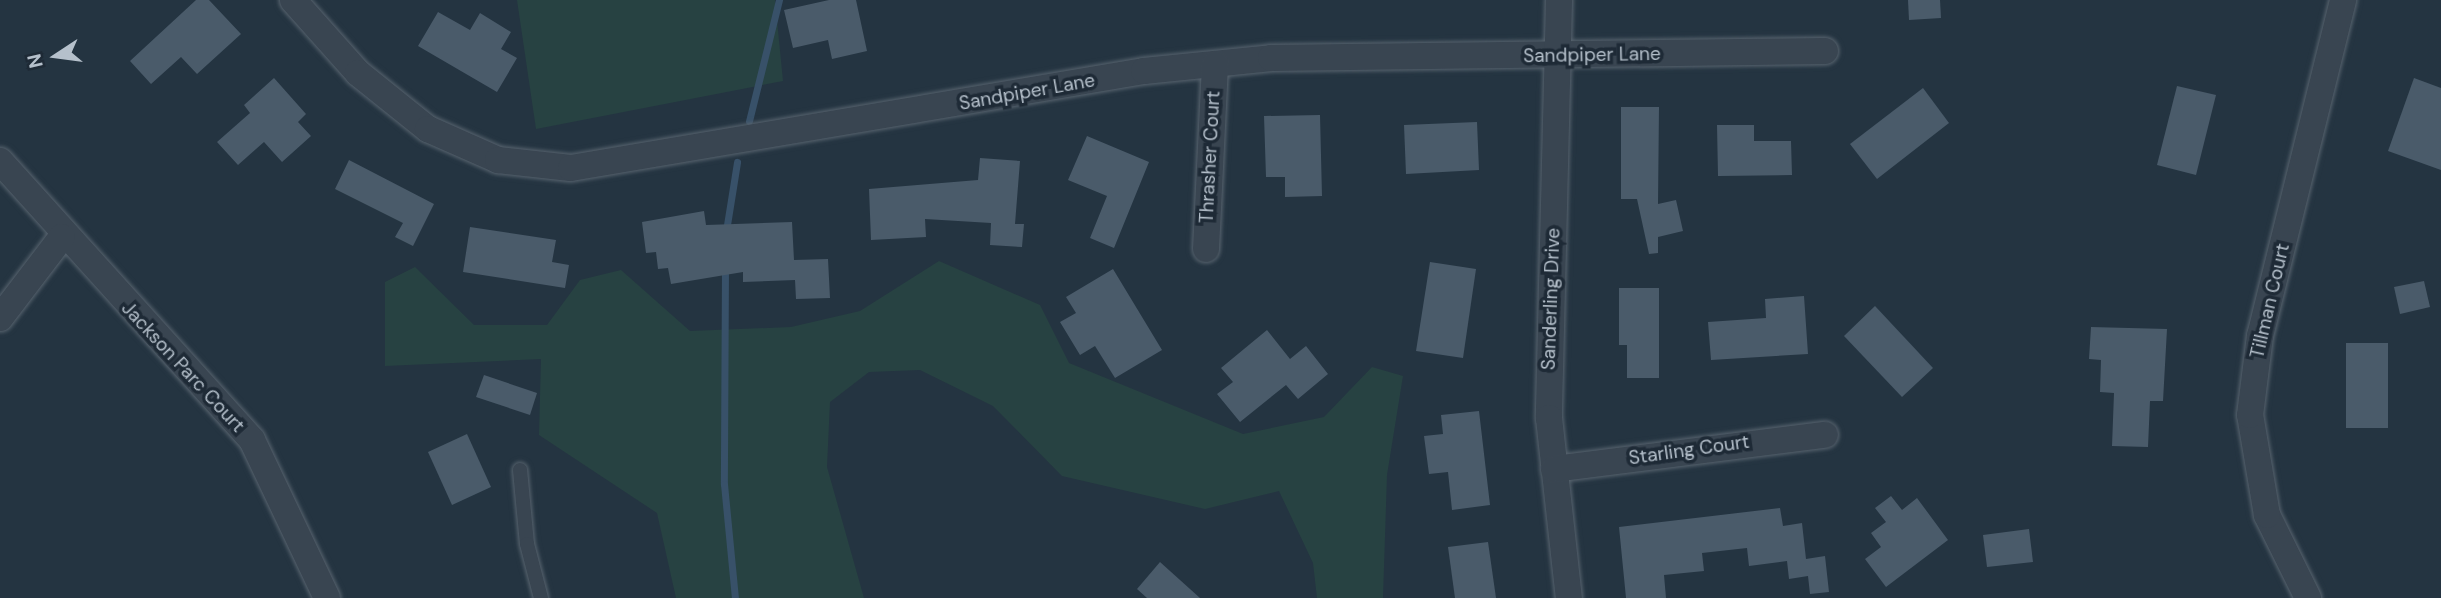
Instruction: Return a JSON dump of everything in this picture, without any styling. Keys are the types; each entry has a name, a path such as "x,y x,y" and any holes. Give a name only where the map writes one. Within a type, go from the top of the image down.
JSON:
{"street":[{"name":"Sandpiper Lane","path":"293,0 394,105 461,146 532,167 618,164 1215,64 1303,57 1558,57 1825,51"},
{"name":"Sanderling Drive","path":"1559,0 1549,371 1554,469 1569,598"},
{"name":"Tillman Court","path":"2308,598 2267,515 2250,415 2260,336 2343,0"},
{"name":"Thrasher Court","path":"1206,249 1215,64"},
{"name":"Jackson Parc Court","path":"0,161 62,237 252,440 327,598"},
{"path":"0,318 62,237"},
{"name":"Starling Court","path":"1554,469 1825,435"}],"lane":[{"path":"520,470 527,544 541,598"}],"green space":[{"path":"517,0 775,0 783,81 536,129"},
{"path":"939,261 1040,305 1069,363 1243,434 1324,417 1372,367 1403,376 1387,475 1383,598 1317,598 1313,563 1279,491 1205,509 1062,476 993,406 920,370 869,372 830,402 827,467 864,598 676,598 657,513 539,435 541,359 385,366 385,282 415,267 474,325 547,325 580,280 621,270 690,331 791,327 860,311"}],"building":[{"path":"196,0 209,0 241,34 197,74 181,57 151,84 130,61"},
{"path":"829,0 856,0 867,51 832,59 828,40 793,48 784,10"},
{"path":"1908,0 1940,0 1941,18 1909,20"},
{"path":"438,12 470,30 480,13 511,32 501,49 517,58 497,92 418,46"},
{"path":"274,78 306,114 298,122 311,136 282,162 264,142 238,165 217,142 250,113 244,105"},
{"path":"2414,78 2441,88 2441,170 2388,151"},
{"path":"2177,86 2216,95 2196,175 2157,165"},
{"path":"1923,88 1949,123 1877,179 1850,144"},
{"path":"1621,107 1659,107 1658,204 1676,200 1683,231 1658,237 1658,253 1649,254 1637,199 1621,199"},
{"path":"1320,115 1322,196 1285,197 1285,177 1266,177 1264,116"},
{"path":"1477,122 1479,170 1406,174 1404,125"},
{"path":"1717,125 1754,125 1754,141 1791,141 1792,175 1718,176"},
{"path":"1087,136 1149,162 1114,248 1090,238 1107,196 1068,180"},
{"path":"980,158 1020,161 1015,224 1024,224 1022,247 990,245 991,223 925,219 926,237 871,240 869,189 978,180"},
{"path":"349,160 434,204 413,246 395,237 403,223 335,189"},
{"path":"704,211 706,225 792,222 794,260 828,259 830,298 796,299 795,280 743,282 743,272 671,284 668,268 658,269 656,252 646,253 642,222"},
{"path":"470,227 556,240 552,262 569,265 565,288 463,272"},
{"path":"1430,262 1476,269 1463,358 1416,351"},
{"path":"1113,269 1162,350 1115,378 1095,346 1080,355 1060,322 1076,313 1066,297"},
{"path":"2424,281 2430,307 2400,314 2394,287"},
{"path":"1619,288 1659,288 1659,378 1627,378 1627,345 1619,345"},
{"path":"1804,296 1808,354 1711,360 1708,322 1766,318 1765,299"},
{"path":"1875,306 1933,368 1902,397 1844,336"},
{"path":"2091,327 2167,329 2163,401 2150,401 2148,447 2112,446 2114,393 2100,392 2101,360 2089,359"},
{"path":"1267,330 1290,359 1306,346 1328,374 1298,399 1286,385 1240,422 1217,394 1233,382 1221,368"},
{"path":"2346,343 2388,343 2388,428 2346,428"},
{"path":"484,375 537,393 530,415 476,397"},
{"path":"1479,411 1490,505 1452,510 1448,472 1429,474 1424,436 1443,434 1441,415"},
{"path":"467,434 491,487 452,505 428,452"},
{"path":"1891,496 1902,510 1917,498 1948,540 1886,587 1865,559 1881,547 1871,533 1886,522 1875,508"},
{"path":"1780,508 1783,526 1802,523 1806,559 1825,556 1829,592 1810,594 1808,576 1789,579 1787,561 1749,566 1747,548 1702,553 1704,571 1664,575 1666,598 1626,598 1619,527"},
{"path":"2029,529 2033,562 1987,567 1983,535"},
{"path":"1488,542 1496,598 1455,598 1448,547"},
{"path":"1160,562 1200,598 1147,598 1137,589"}],"waterway":[{"path":"749,121 779,0"},
{"path":"726,231 737,162"},
{"path":"725,267 724,484 735,598"}]}
